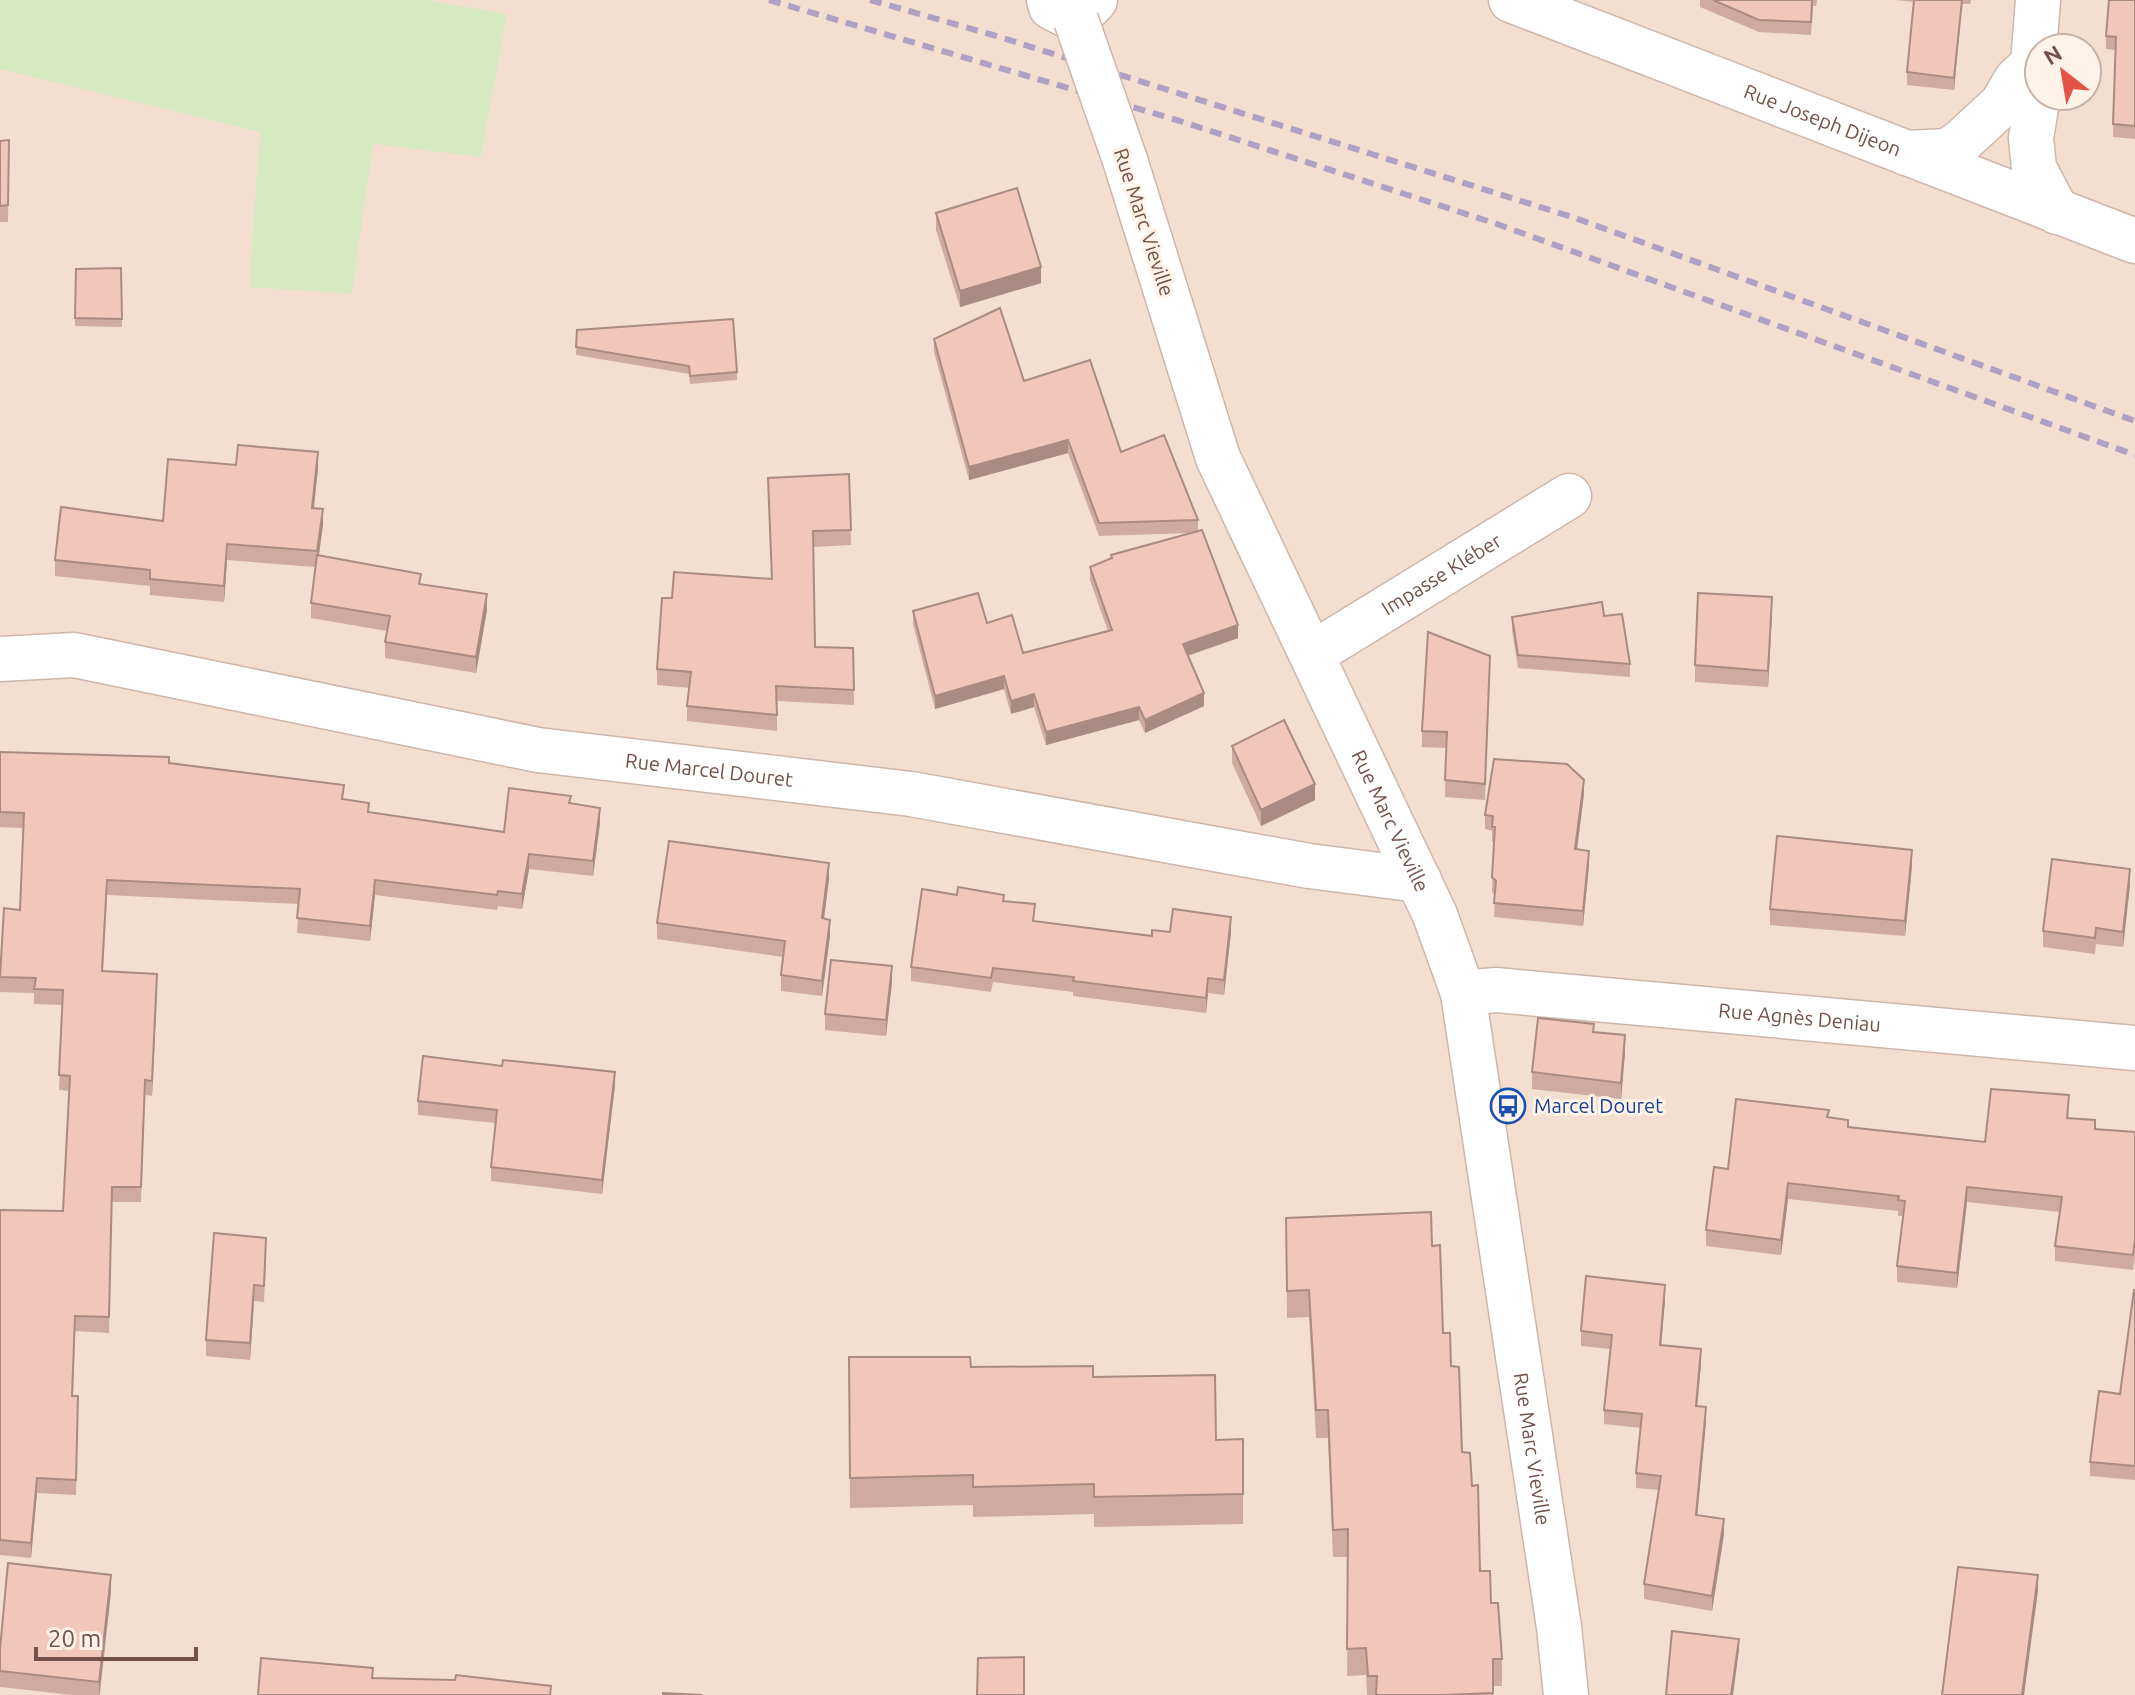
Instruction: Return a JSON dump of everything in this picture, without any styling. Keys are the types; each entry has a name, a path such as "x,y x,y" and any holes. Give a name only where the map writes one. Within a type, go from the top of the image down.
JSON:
{"street":[{"path":"2038,0 2038,32"},
{"name":"Rue Joseph Dijeon","path":"1532,4 2135,241"},
{"name":"Rue Marc Vieville","path":"1073,7 1125,160 1218,458 1419,880 1463,993 1554,1595 1566,1695"},
{"path":"1906,153 1948,151 2002,104 2016,80 2023,79"},
{"path":"2034,112 2031,138 2038,205"},
{"name":"Impasse Kléber","path":"1312,654 1569,496"},
{"name":"Rue Marcel Douret","path":"0,659 74,655 538,750 911,794 1309,866 1419,880"},
{"name":"Rue Agnès Deniau","path":"1463,993 1496,990 2135,1048"}],"shaded area":[{"path":"0,0 2135,0 2135,1695 0,1695"}],"green space":[{"path":"0,0 425,0 507,14 481,157 373,144 352,294 249,287 260,132 0,69"}],"building":[{"path":"1713,0 1812,0 1811,22 1759,20"},
{"path":"1914,0 1962,0 1954,78 1907,72"},
{"path":"2109,0 2135,0 2135,126 2113,124 2116,37 2106,36"},
{"path":"9,140 8,205 0,206 0,141"},
{"path":"1017,188 1041,267 960,291 936,213"},
{"path":"121,268 122,319 75,318 76,269"},
{"path":"1000,308 1024,381 1090,360 1121,452 1164,435 1198,520 1099,523 1068,440 969,467 934,339"},
{"path":"733,319 737,372 690,376 689,366 576,347 577,330"},
{"path":"238,445 318,452 312,508 323,509 317,551 227,544 224,586 150,579 150,570 55,560 61,507 163,521 168,459 236,465"},
{"path":"849,474 851,530 813,531 815,647 853,648 854,690 776,686 777,715 687,706 691,672 657,669 662,598 672,598 674,572 772,579 768,478"},
{"path":"1202,530 1238,625 1183,644 1204,693 1145,720 1139,707 1046,732 1034,694 1011,701 1004,676 935,696 913,611 978,593 987,623 1012,615 1023,653 1112,630 1090,567 1112,558 1111,555"},
{"path":"317,555 421,574 419,584 487,594 476,657 385,642 390,616 311,603"},
{"path":"1698,593 1772,597 1768,671 1695,665"},
{"path":"1602,602 1604,616 1622,614 1630,664 1518,655 1512,617"},
{"path":"1428,632 1490,656 1485,784 1445,780 1447,732 1422,731"},
{"path":"1284,720 1315,784 1261,810 1232,746"},
{"path":"0,752 169,757 169,763 344,785 342,799 369,803 368,812 504,832 509,788 571,796 569,803 600,808 593,861 529,854 522,894 498,891 497,895 375,880 370,926 297,918 300,889 107,880 102,971 157,974 152,1081 145,1080 141,1187 112,1187 109,1317 75,1316 72,1396 78,1396 76,1480 37,1478 31,1543 0,1540 0,1210 63,1211 70,1076 59,1075 63,990 34,989 36,978 0,977 4,908 20,910 24,813 0,812"},
{"path":"1494,759 1567,764 1584,780 1575,849 1589,851 1583,911 1494,903 1495,827 1492,827 1493,816 1485,815"},
{"path":"1777,836 1912,850 1905,921 1770,909"},
{"path":"669,841 829,863 822,918 830,920 822,981 781,975 785,941 657,923"},
{"path":"2052,859 2130,869 2123,932 2096,928 2095,938 2043,931"},
{"path":"958,887 1004,895 1003,901 1035,904 1033,921 1152,936 1152,930 1170,932 1173,909 1231,917 1224,980 1208,978 1206,998 993,968 991,978 911,967 922,889 957,895"},
{"path":"831,960 892,966 886,1020 825,1014"},
{"path":"1538,1018 1594,1024 1593,1032 1625,1035 1621,1083 1532,1072"},
{"path":"423,1056 502,1066 503,1060 615,1072 602,1180 491,1167 497,1110 418,1101"},
{"path":"1991,1089 2069,1095 2067,1118 2095,1120 2095,1129 2135,1132 2133,1255 2055,1246 2062,1197 1967,1187 1957,1273 1897,1266 1905,1201 1898,1200 1899,1196 1788,1183 1781,1240 1706,1230 1714,1167 1728,1169 1736,1099 1829,1110 1827,1117 1848,1120 1848,1127 1985,1142"},
{"path":"1431,1212 1432,1246 1440,1245 1443,1333 1450,1333 1451,1366 1459,1367 1462,1452 1470,1453 1472,1486 1478,1485 1480,1571 1490,1571 1491,1603 1498,1603 1502,1659 1493,1659 1493,1693 1376,1695 1377,1676 1368,1676 1366,1648 1347,1649 1348,1529 1333,1530 1328,1410 1316,1410 1309,1290 1287,1291 1286,1218"},
{"path":"214,1233 266,1238 264,1286 254,1285 250,1343 206,1340"},
{"path":"1586,1276 1665,1285 1660,1345 1701,1349 1696,1406 1706,1407 1696,1515 1724,1519 1712,1596 1644,1584 1661,1476 1636,1473 1642,1414 1604,1410 1612,1335 1581,1331"},
{"path":"2134,1290 2135,1466 2090,1462 2099,1391 2120,1394"},
{"path":"849,1357 970,1357 971,1367 1093,1366 1093,1377 1215,1375 1216,1440 1243,1439 1243,1494 1094,1497 1094,1484 973,1487 973,1475 850,1478"},
{"path":"8,1563 111,1575 99,1682 0,1671"},
{"path":"1958,1567 2038,1575 2022,1695 1942,1695"},
{"path":"1672,1631 1739,1639 1731,1695 1666,1695"},
{"path":"1024,1657 1024,1695 977,1695 978,1658"},
{"path":"261,1658 373,1668 372,1678 455,1680 456,1675 551,1686 550,1695 258,1695"}],"railway":[{"path":"769,0 1180,121 1497,224 2135,455"},
{"path":"870,0 993,35 1575,218 2135,421"}],"place":[{"name":"Marcel Douret","path":"1508,1106"}]}
